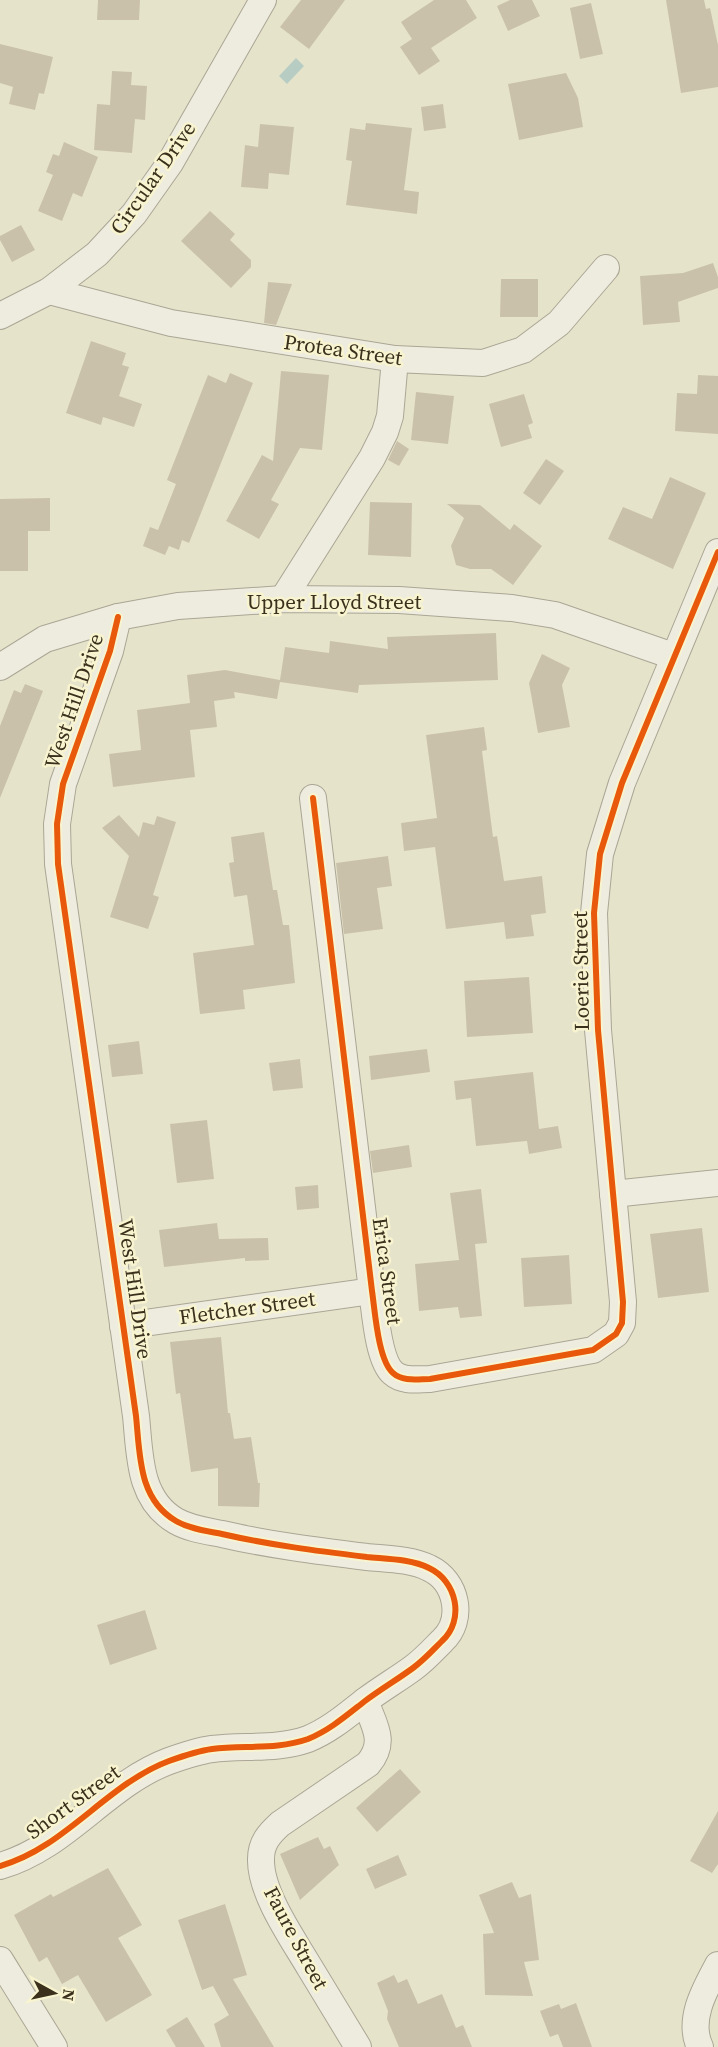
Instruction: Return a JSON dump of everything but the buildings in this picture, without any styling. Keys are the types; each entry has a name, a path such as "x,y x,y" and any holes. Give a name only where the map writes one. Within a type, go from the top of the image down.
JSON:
{"street":[{"name":"Circular Drive","path":"0,316 49,291 97,254 134,214 170,163 263,0"},
{"name":"Protea Street","path":"49,291 171,323 395,359 483,363 523,350 559,323 606,268"},
{"path":"283,599 372,458 385,432 390,416 395,359"},
{"name":"Loerie Street","path":"612,1194 597,1018 594,913 600,854 622,783 718,552"},
{"name":"Upper Lloyd Street","path":"0,667 45,639 118,617 178,606 283,599 399,600 512,608 555,615 674,656"},
{"name":"West Hill Drive","path":"118,617 110,651 63,784 57,824 58,864 142,1469 147,1489 157,1506 175,1521 194,1528 269,1545 401,1561 428,1567 441,1575 450,1585 456,1615 449,1635 416,1666 365,1701"},
{"name":"Erica Street","path":"313,798 372,1291 383,1358 392,1372 402,1378 430,1379 593,1350 616,1334 622,1323 623,1302 612,1194"},
{"path":"612,1194 718,1183"},
{"name":"Fletcher Street","path":"123,1326 372,1291"},
{"name":"Short Street","path":"0,1866 38,1849 140,1774 198,1752 214,1749 259,1748 309,1739 336,1725 365,1701"},
{"name":"Faure Street","path":"358,2047 274,1907 260,1860 267,1836 280,1824 368,1764 375,1756 379,1747 378,1736 365,1701"},
{"path":"0,1960 54,2047"},
{"path":"700,2047 695,2021 705,1990 718,1965"}],"shaded area":[{"path":"296,58 304,66 287,84 279,76"}],"cycle path":[{"path":"313,798 374,1310 378,1335 388,1367 401,1378 430,1379 593,1350 616,1334 622,1323 623,1302 598,1030 594,913 600,854 622,783 718,552"},
{"path":"0,1866 45,1845 126,1785 147,1771 169,1761 212,1749 284,1745 308,1739 324,1731 413,1668 442,1641 454,1623 455,1602 451,1591 439,1574 429,1568 399,1560 276,1545 193,1528 181,1524 164,1512 154,1501 143,1474 58,864 57,824 63,784 110,651 118,617"}]}
